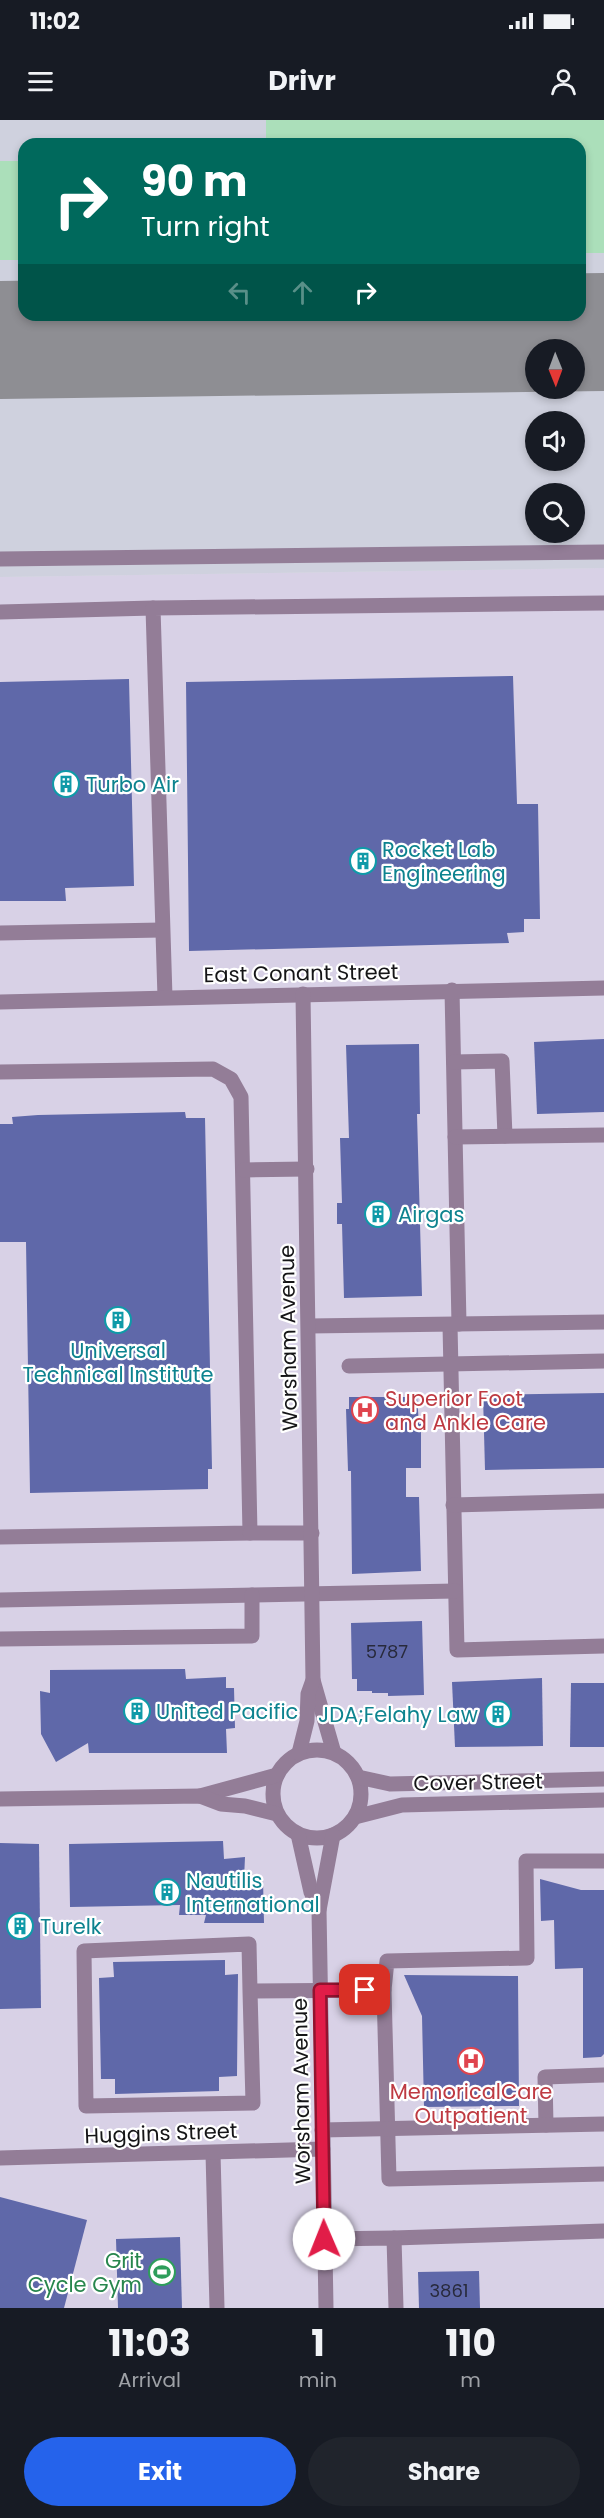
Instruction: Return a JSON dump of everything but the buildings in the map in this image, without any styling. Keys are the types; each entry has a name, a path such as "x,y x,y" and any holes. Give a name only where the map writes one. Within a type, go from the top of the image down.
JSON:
{"street":[{"path":"0,560 604,552"},
{"path":"0,612 604,603"},
{"path":"153,608 165,997"},
{"path":"0,933 162,930"},
{"name":"East Conant Street","path":"0,1002 604,988"},
{"path":"452,990 455,1324 451,1364 457,1650 604,1646"},
{"name":"Worsham Avenue","path":"300,1753 307,1721 308,1694 313,1680 303,994"},
{"path":"454,1062 502,1061 505,1137"},
{"path":"0,1072 213,1069 231,1079 241,1096 250,1533"},
{"path":"455,1137 604,1135"},
{"path":"244,1170 307,1169"},
{"path":"309,1326 604,1322"},
{"path":"349,1366 604,1361"},
{"path":"453,1505 604,1501"},
{"path":"0,1538 312,1533"},
{"path":"0,1600 455,1591"},
{"path":"0,1639 252,1636 252,1595"},
{"name":"Worsham Avenue","path":"313,1680 320,1695 334,1753"},
{"path":"323,1750 334,1753 352,1767 358,1777 361,1791 355,1817 342,1831 333,1835 321,1838 298,1834 289,1829 277,1814 273,1801 277,1775 290,1758 300,1753 323,1750"},
{"path":"0,1799 200,1796 277,1775"},
{"name":"Cover Street","path":"358,1777 390,1784 604,1779"},
{"path":"200,1796 221,1804 245,1806 277,1814"},
{"name":"Cover Street","path":"355,1817 402,1804 604,1800"},
{"name":"Worsham Avenue","path":"298,1834 311,1892 319,1910"},
{"name":"Worsham Avenue","path":"326,2308 319,1910 333,1835"},
{"path":"604,1861 526,1861 527,1958 387,1961 384,1990 388,2179 604,2174"},
{"path":"249,1944 250,1991 253,2103 86,2106 84,1951 249,1944"},
{"path":"250,1991 384,1990"},
{"path":"546,2125 545,2077 604,2075"},
{"path":"322,2130 604,2124"},
{"name":"Huggins Street","path":"0,2158 322,2149"},
{"path":"213,2152 217,2308"},
{"path":"324,2239 604,2231"},
{"path":"394,2238 396,2308"}],"shaded area":[{"path":"0,120 604,120 604,568 0,577"},
{"path":"604,568 604,2308 0,2308 0,577"}],"green space":[{"path":"266,120 604,120 604,253 586,253 586,138 266,138"},
{"path":"0,161 18,161 18,260 0,260"}],"runway":[{"path":"0,340 604,332"}],"place":[{"name":"Turbo Air","path":"66,784"},
{"name":"Rocket Lab Engineering","path":"363,861"},
{"name":"Airgas","path":"378,1214"},
{"name":"Universal Technical Institute","path":"118,1320"},
{"name":"Superior Foot and Ankle Care","path":"365,1410"},
{"name":"United Pacific","path":"137,1711"},
{"name":"JDA;Felahy Law","path":"498,1714"},
{"name":"Nautilis International","path":"167,1892"},
{"name":"Turelk","path":"20,1926"},
{"name":"MemoricalCare Outpatient","path":"471,2061"},
{"name":"Grit Cycle Gym","path":"162,2272"}],"route":[{"path":"324,2239 320,1990 365,1990"}]}
